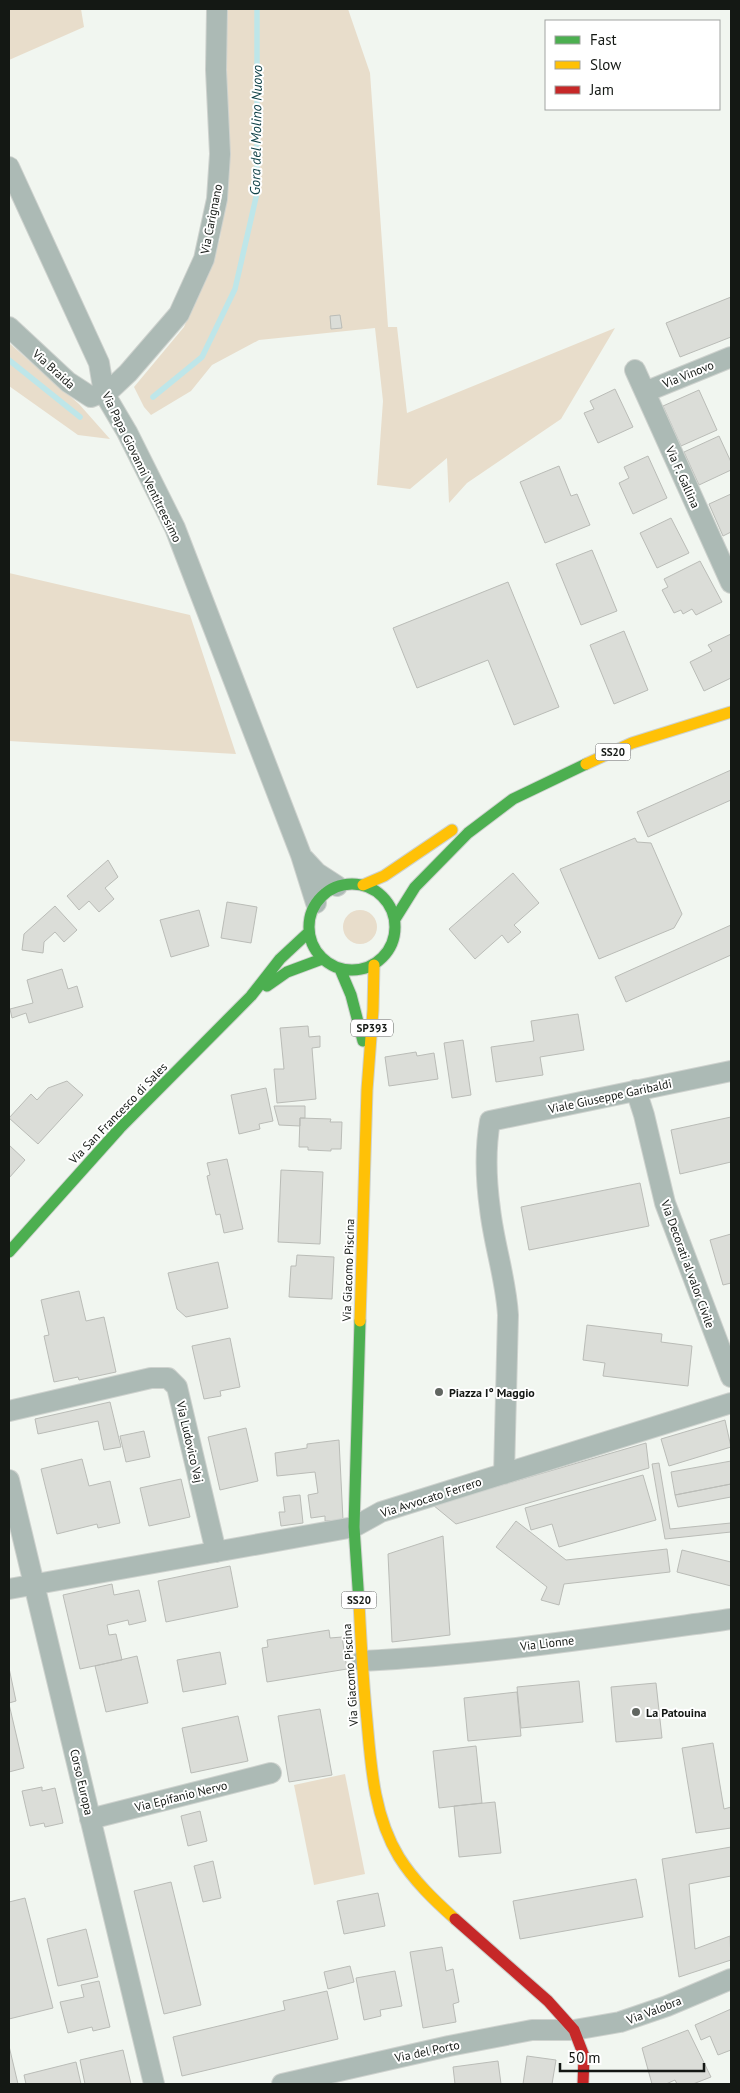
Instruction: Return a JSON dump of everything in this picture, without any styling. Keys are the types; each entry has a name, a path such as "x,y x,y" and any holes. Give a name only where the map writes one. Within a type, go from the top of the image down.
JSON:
{"main road":[{"name":"SS20","path":"395,919 415,886 468,833 500,807 513,799 632,743 731,712"},
{"name":"SS20","path":"363,885 384,876 464,822 500,807"},
{"path":"350,883 363,885 374,889 384,897 391,907 395,919 396,932 392,945 374,965 363,969 340,969 322,959 313,947 309,932 309,922 316,902 325,893 336,886 350,883"},
{"path":"251,996 280,959 309,932"},
{"path":"251,996 287,972 322,959"},
{"name":"Via Giacomo Piscina","path":"374,965 373,1013 367,1090 354,1527 362,1661 375,1793 385,1828 399,1857 427,1894 548,2001 574,2030"},
{"name":"Via Giacomo Piscina","path":"340,969 351,995 363,1042 367,1090"},
{"name":"Via San Francesco di Sales","path":"9,1252 120,1128 251,996"},
{"name":"SS20","path":"574,2030 584,2056 583,2084"}],"street":[{"name":"Via Carignano","path":"104,393 128,373 179,314 204,259 217,200 220,154 216,70 217,9"},
{"name":"Via Papa Giovanni Ventitreesimo","path":"9,167 99,362 104,393 127,432 175,528 301,855 316,902"},
{"name":"Via Braida","path":"9,328 81,392 91,397 104,393"},
{"name":"Via Vinovo","path":"645,392 731,357"},
{"name":"Via F. Gallina","path":"635,370 731,583"},
{"name":"Via Papa Giovanni Ventitreesimo","path":"301,855 316,873 336,886"},
{"name":"Viale Giuseppe Garibaldi","path":"504,1474 508,1315 507,1294 490,1209 486,1142 490,1120 731,1071"},
{"name":"Via Decorati al valor Civile","path":"636,1090 644,1115 664,1203 731,1377"},
{"name":"Via Ludovico Vaj","path":"9,1411 150,1378 168,1378 177,1387 216,1552"},
{"name":"Via Avvocato Ferrero","path":"9,1590 354,1527 381,1512 731,1403"},
{"name":"Corso Europa","path":"9,1480 154,2084"},
{"name":"Via Lionne","path":"362,1661 409,1659 558,1643 731,1619"},
{"name":"Via Epifanio Nervo","path":"90,1819 271,1773"},
{"name":"Via Valobra","path":"574,2030 620,2022 667,2006 731,1979"},
{"name":"Via del Porto","path":"282,2084 449,2046 532,2030 574,2030"}],"shaded area":[{"path":"9,9 81,9 84,27 9,60"},
{"path":"226,9 348,9 370,73 388,327 397,327 407,413 615,328 561,419 467,483 449,503 447,458 410,489 377,485 383,401 375,328 259,340 212,365 191,391 151,415 144,407 134,387 184,327 220,239 227,136"},
{"path":"9,343 79,404 110,439 78,435 9,386"},
{"path":"9,573 190,615 236,754 9,741"},
{"path":"360,910 367,911 372,915 376,920 376,934 372,939 367,943 360,944 353,943 348,939 344,934 343,927 344,920 348,915 353,911"},
{"path":"345,1774 365,1874 314,1885 294,1785"}],"building":[{"path":"731,297 731,337 680,357 666,323"},
{"path":"340,315 342,328 331,329 330,316"},
{"path":"615,389 633,427 598,443 584,413 594,409 590,401"},
{"path":"699,390 717,430 681,446 663,406"},
{"path":"719,436 731,462 731,470 699,485 684,452"},
{"path":"648,456 667,498 633,514 619,483 629,478 624,467"},
{"path":"559,466 571,496 577,494 590,525 545,543 520,482"},
{"path":"731,494 731,532 723,536 709,504"},
{"path":"671,518 689,553 657,568 640,533"},
{"path":"592,550 617,611 581,625 556,564"},
{"path":"700,561 722,602 696,615 692,609 683,614 681,610 674,613 662,590 668,587 664,579"},
{"path":"508,582 559,707 514,725 488,660 417,688 393,628"},
{"path":"624,631 648,690 614,704 590,645"},
{"path":"731,634 731,678 704,691 690,662 712,651 708,645"},
{"path":"731,770 731,800 648,837 637,812"},
{"path":"635,838 637,842 651,843 682,914 674,928 599,959 560,869"},
{"path":"108,860 118,877 105,888 114,899 99,912 89,901 79,910 67,896"},
{"path":"513,873 539,903 514,925 521,932 508,943 502,935 475,959 449,929"},
{"path":"227,902 257,907 251,943 221,938"},
{"path":"55,906 77,930 64,942 55,932 44,942 43,953 22,950 24,934"},
{"path":"199,910 209,946 171,957 160,920"},
{"path":"731,925 731,955 626,1002 615,977"},
{"path":"62,969 68,989 77,986 83,1007 29,1023 26,1013 12,1018 10,1009 33,1003 27,980"},
{"path":"578,1014 584,1050 540,1057 543,1075 496,1082 491,1047 534,1041 531,1021"},
{"path":"308,1026 309,1037 320,1036 320,1047 312,1048 316,1099 277,1103 274,1069 284,1069 280,1028"},
{"path":"463,1040 471,1095 452,1098 444,1043"},
{"path":"416,1052 417,1056 434,1053 438,1079 389,1086 385,1057"},
{"path":"67,1081 83,1095 38,1144 9,1118 31,1094 37,1100 48,1088"},
{"path":"266,1088 273,1121 259,1124 260,1129 239,1134 231,1095"},
{"path":"274,1106 305,1106 305,1118 300,1118 300,1126 279,1125"},
{"path":"731,1117 731,1162 680,1174 671,1130"},
{"path":"300,1118 331,1119 330,1122 342,1122 341,1149 331,1149 331,1151 308,1150 308,1147 299,1147"},
{"path":"9,1145 25,1160 9,1178"},
{"path":"227,1159 243,1229 224,1233 220,1214 216,1215 207,1176 210,1175 207,1163"},
{"path":"281,1170 323,1172 320,1244 278,1242"},
{"path":"640,1183 649,1226 529,1250 521,1207"},
{"path":"731,1234 731,1283 723,1285 710,1240"},
{"path":"297,1255 334,1257 332,1299 289,1297 291,1266 296,1266"},
{"path":"218,1262 228,1308 186,1317 177,1309 168,1273"},
{"path":"79,1291 86,1321 104,1317 116,1372 79,1380 78,1377 54,1382 44,1336 49,1335 41,1300"},
{"path":"587,1325 662,1334 661,1342 692,1346 688,1386 603,1376 605,1363 583,1360"},
{"path":"230,1338 240,1387 220,1391 221,1396 204,1399 192,1346"},
{"path":"110,1402 121,1447 104,1450 98,1421 38,1434 35,1419"},
{"path":"725,1420 731,1447 669,1466 661,1439"},
{"path":"246,1428 258,1481 220,1490 208,1437"},
{"path":"144,1431 150,1457 126,1462 120,1436"},
{"path":"339,1440 343,1520 325,1521 325,1516 311,1518 308,1495 318,1493 315,1472 277,1476 275,1453 307,1448 307,1444"},
{"path":"646,1443 649,1468 456,1524 433,1505"},
{"path":"82,1459 89,1486 110,1481 120,1523 98,1528 97,1524 57,1534 41,1469"},
{"path":"731,1461 731,1484 675,1495 671,1472"},
{"path":"659,1463 670,1529 731,1523 731,1532 665,1539 652,1464"},
{"path":"643,1475 656,1520 559,1547 552,1524 531,1530 525,1508"},
{"path":"181,1479 190,1517 149,1526 140,1488"},
{"path":"731,1484 731,1497 678,1507 675,1495"},
{"path":"300,1495 303,1523 281,1526 279,1512 285,1512 283,1497"},
{"path":"516,1521 566,1560 667,1549 670,1572 564,1584 559,1605 541,1600 547,1587 496,1547"},
{"path":"443,1536 450,1635 392,1642 388,1554"},
{"path":"682,1550 731,1562 731,1586 677,1572"},
{"path":"230,1566 238,1607 166,1622 158,1581"},
{"path":"112,1584 114,1595 139,1590 146,1621 129,1625 128,1620 107,1625 109,1635 116,1634 122,1660 80,1669 63,1595"},
{"path":"329,1630 330,1638 342,1637 347,1669 267,1682 262,1648 268,1647 267,1640"},
{"path":"220,1652 226,1684 183,1692 177,1660"},
{"path":"137,1656 148,1703 106,1712 95,1666"},
{"path":"9,1668 16,1701 9,1703"},
{"path":"579,1681 583,1722 521,1728 517,1687"},
{"name":"La Patouina","path":"656,1683 662,1738 616,1742 611,1687"},
{"path":"517,1692 521,1736 468,1741 464,1698"},
{"path":"9,1704 24,1768 9,1772"},
{"path":"320,1709 332,1775 289,1782 278,1716"},
{"path":"238,1716 248,1761 191,1773 182,1728"},
{"path":"713,1743 724,1809 731,1807 731,1828 696,1833 682,1748"},
{"path":"476,1746 482,1803 439,1808 433,1751"},
{"path":"42,1787 42,1791 55,1788 63,1823 45,1827 44,1823 30,1826 22,1791"},
{"path":"495,1802 501,1853 459,1857 454,1806"},
{"path":"200,1811 207,1841 188,1846 181,1816"},
{"path":"731,1847 731,1876 689,1884 695,1949 730,1936 731,1960 679,1977 662,1859"},
{"path":"213,1861 221,1898 203,1902 194,1866"},
{"path":"636,1879 643,1917 520,1939 513,1901"},
{"path":"171,1882 201,2005 164,2014 134,1891"},
{"path":"378,1893 385,1926 344,1934 337,1901"},
{"path":"25,1898 53,2008 9,2019 9,1902"},
{"path":"86,1929 98,1977 58,1986 47,1939"},
{"path":"442,1947 446,1971 453,1969 459,2002 453,2004 456,2022 423,2028 410,1952"},
{"path":"350,1966 354,1982 328,1989 324,1972"},
{"path":"395,1971 402,2006 380,2010 381,2016 364,2020 356,1978"},
{"path":"99,1981 110,2027 93,2031 92,2027 68,2033 60,2002 84,1997 81,1985"},
{"path":"327,1991 338,2039 182,2076 173,2037 285,2010 283,2001"},
{"path":"731,2009 731,2050 718,2055 710,2036 701,2040 695,2025"},
{"path":"688,2030 711,2077 693,2084 677,2084 675,2080 666,2084 652,2084 642,2048"},
{"path":"9,2046 18,2084 9,2084"},
{"path":"123,2050 131,2084 85,2084 80,2060"},
{"path":"527,2056 556,2060 552,2084 523,2084"},
{"path":"498,2061 501,2084 455,2084 453,2067"},
{"path":"76,2062 81,2084 26,2084 24,2075"}],"waterway":[{"name":"Gora del Molino Nuovo","path":"153,397 202,357 235,289 257,193 257,9"},
{"name":"Gora del Molino Nuovo","path":"9,360 80,417"}],"traffic: fast":[{"path":"395,919 415,887 468,833 513,799 586,764"},
{"path":"344,884 360,884 369,887 383,896 392,910 395,927 392,944 383,958 369,967 360,970 344,970 328,963 316,951 309,935 309,919 316,903 328,891 344,884"},
{"path":"9,1252 120,1128 251,996 280,959 309,932"},
{"path":"267,986 287,972 322,959"},
{"path":"340,969 351,995 363,1041"},
{"path":"359,1603 354,1527 360,1321"}],"traffic: slow":[{"path":"586,764 632,743 731,712"},
{"path":"363,885 384,876 452,830"},
{"path":"360,1321 367,1090 373,1010 374,965"},
{"path":"359,1603 370,1756 375,1791 384,1825 399,1857 411,1874 455,1919"}],"traffic: jam":[{"path":"455,1919 548,2001 574,2030 584,2056 583,2084"}],"place":[{"name":"Piazza I° Maggio","path":"439,1392"},
{"name":"La Patouina","path":"636,1712"}]}
